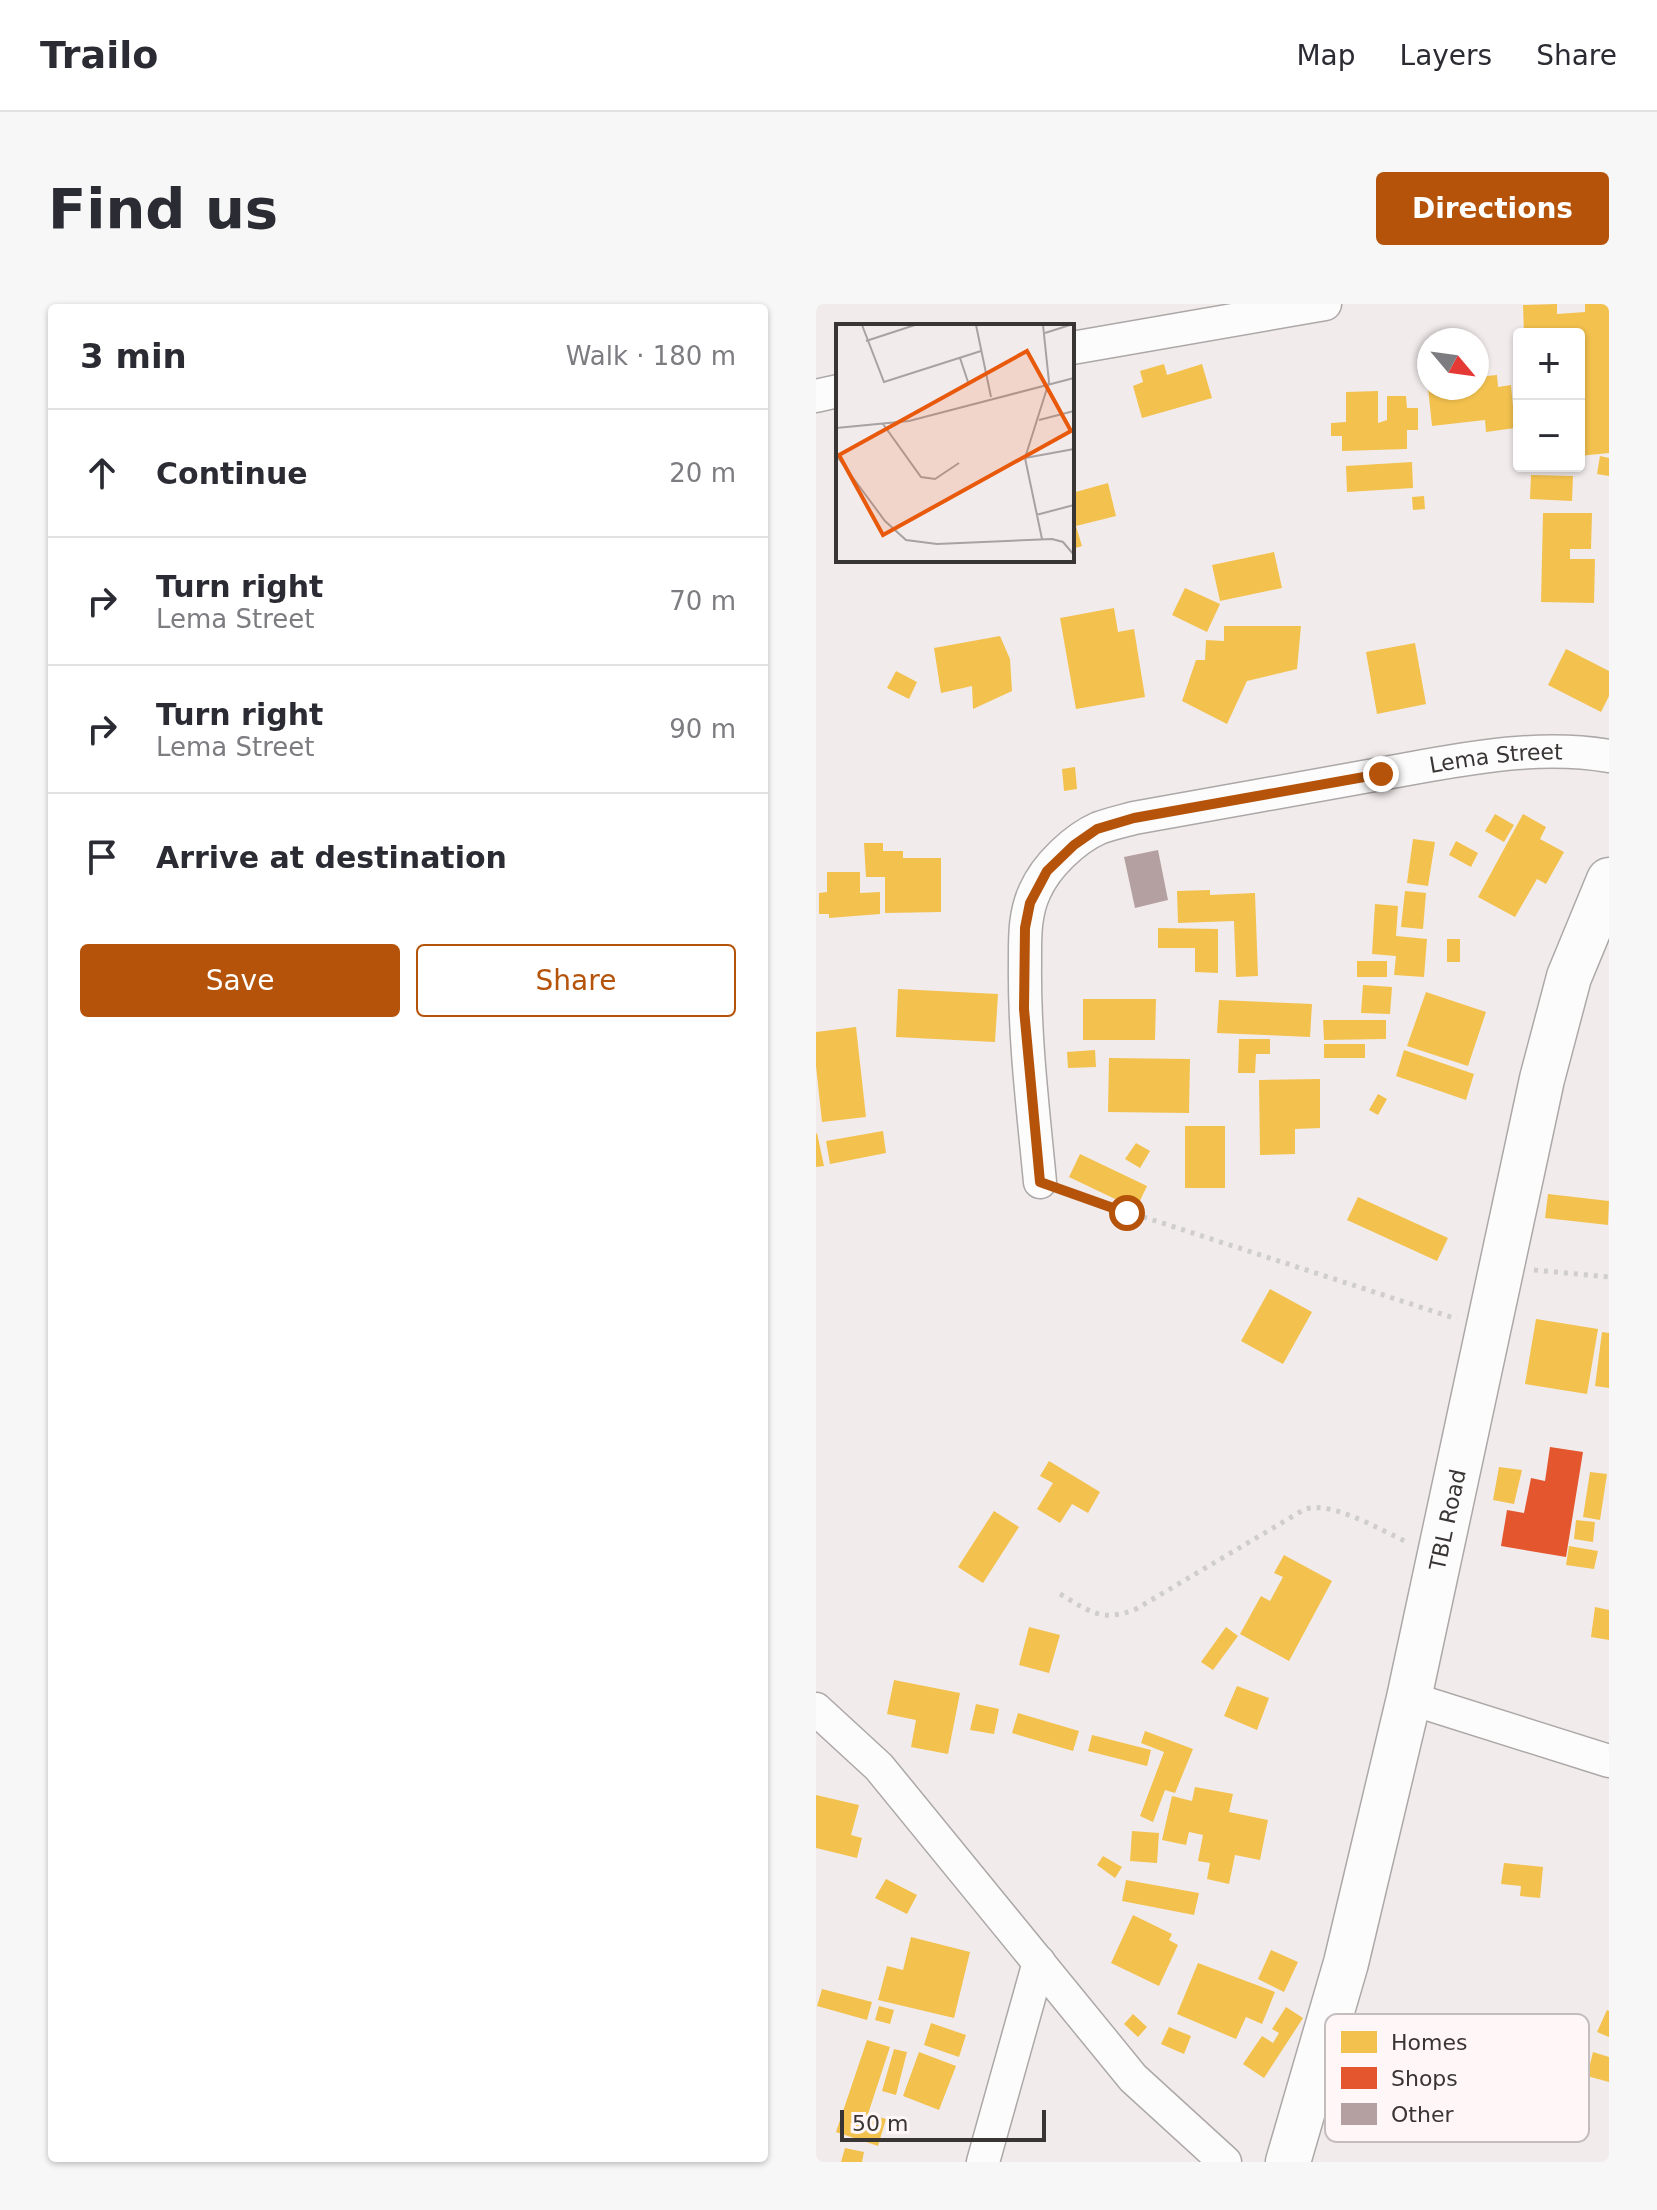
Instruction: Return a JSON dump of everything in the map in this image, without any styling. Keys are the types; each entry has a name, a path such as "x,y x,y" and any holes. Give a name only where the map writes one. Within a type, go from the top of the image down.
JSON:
{"street":[{"path":"1074,348 1325,304"},
{"path":"816,396 836,391"},
{"name":"Lema Street","path":"1040,1182 1024,1009 1025,928 1036,889 1052,864 1074,845 1097,829 1134,818 1453,761 1514,753 1588,752 1609,756"},
{"name":"TBL Road","path":"1331,2014 1346,1963 1441,1557 1542,1079 1569,977 1609,880"},
{"path":"1409,1698 1609,1761"},
{"path":"816,1709 879,1767 1133,2078 1225,2162"},
{"path":"983,2162 1039,1962"},
{"name":"TBL Road","path":"1288,2162 1325,2035"}],"path":[{"path":"1040,1182 1127,1213 1489,1328"},
{"path":"1501,1268 1609,1277"},
{"path":"1060,1594 1092,1613 1114,1617 1122,1615 1314,1506 1334,1510 1441,1557"}],"building: Homes":[{"path":"1557,304 1557,314 1585,312 1585,304 1609,304 1609,453 1585,455 1585,328 1524,328 1523,305"},
{"path":"1164,364 1167,375 1202,364 1212,398 1142,418 1133,386 1143,382 1140,371"},
{"path":"1497,375 1498,387 1511,385 1513,428 1486,432 1485,420 1432,426 1429,400 1489,400 1489,376"},
{"path":"1378,391 1378,423 1387,420 1387,396 1406,396 1407,408 1418,408 1418,430 1407,430 1407,449 1342,451 1342,436 1331,436 1331,423 1346,422 1346,392"},
{"path":"1600,456 1609,458 1609,476 1597,474"},
{"path":"1412,462 1413,488 1347,492 1346,466"},
{"path":"1531,475 1573,476 1572,501 1530,499"},
{"path":"1108,483 1116,516 1076,526 1082,546 1074,548 1074,492"},
{"path":"1424,496 1425,509 1413,510 1412,497"},
{"path":"1543,513 1592,513 1591,549 1570,549 1570,559 1595,559 1594,603 1541,602"},
{"path":"1274,552 1282,588 1220,601 1212,565"},
{"path":"1185,588 1220,604 1207,632 1172,615"},
{"path":"1114,608 1118,632 1134,629 1145,697 1076,709 1060,618"},
{"path":"1224,626 1301,626 1297,669 1247,681 1227,724 1182,701 1196,660 1205,660 1206,640 1224,641"},
{"path":"1000,636 1010,659 1012,691 973,709 972,686 941,693 934,648"},
{"path":"1415,643 1426,704 1377,714 1366,652"},
{"path":"1566,649 1609,671 1609,696 1601,712 1548,685"},
{"path":"896,671 917,682 909,699 887,688"},
{"path":"1075,767 1077,789 1064,791 1062,769"},
{"path":"1495,814 1514,825 1504,842 1485,831"},
{"path":"1523,814 1546,827 1540,839 1564,852 1546,884 1537,879 1515,917 1478,897"},
{"path":"1413,839 1435,842 1428,886 1407,883"},
{"path":"1456,841 1478,853 1471,867 1449,855"},
{"path":"864,843 883,843 883,851 903,851 903,858 941,858 941,912 885,913 885,877 866,877"},
{"path":"827,872 860,872 860,893 880,892 880,914 829,918 829,914 819,914 819,893 827,892"},
{"path":"1210,890 1210,895 1255,893 1258,976 1236,977 1234,921 1178,923 1177,891"},
{"path":"1405,891 1426,893 1423,929 1401,927"},
{"path":"1375,904 1398,906 1396,936 1427,939 1424,977 1394,975 1396,956 1372,954"},
{"path":"1158,928 1218,929 1218,973 1195,972 1195,948 1158,948"},
{"path":"1447,939 1460,939 1460,962 1447,962"},
{"path":"1357,961 1387,961 1387,977 1357,977"},
{"path":"1363,985 1392,987 1390,1014 1361,1013"},
{"path":"898,989 998,994 995,1042 896,1037"},
{"path":"1426,992 1486,1012 1468,1066 1407,1046"},
{"path":"1083,999 1156,999 1155,1040 1083,1040"},
{"path":"1219,1000 1312,1004 1310,1037 1217,1033"},
{"path":"1323,1020 1386,1020 1386,1039 1324,1040"},
{"path":"856,1027 866,1117 822,1122 816,1032"},
{"path":"1239,1039 1270,1039 1270,1054 1256,1054 1255,1073 1238,1073"},
{"path":"1324,1044 1365,1044 1365,1058 1324,1058"},
{"path":"1095,1050 1096,1067 1068,1068 1067,1052"},
{"path":"1404,1050 1474,1074 1466,1100 1396,1076"},
{"path":"1109,1058 1190,1059 1189,1113 1108,1112"},
{"path":"1320,1079 1320,1128 1295,1129 1295,1154 1260,1155 1259,1080"},
{"path":"1378,1094 1387,1099 1378,1115 1369,1110"},
{"path":"1185,1126 1225,1126 1225,1188 1185,1188"},
{"path":"883,1131 886,1153 830,1164 826,1141"},
{"path":"816,1134 824,1166 816,1167"},
{"path":"1136,1143 1150,1151 1140,1168 1125,1159"},
{"path":"1080,1154 1147,1186 1136,1209 1069,1177"},
{"path":"1548,1194 1609,1201 1608,1225 1545,1218"},
{"path":"1358,1197 1448,1238 1437,1261 1347,1220"},
{"path":"1270,1289 1312,1312 1283,1364 1241,1341"},
{"path":"1536,1319 1598,1329 1587,1394 1525,1384"},
{"path":"1602,1332 1609,1333 1609,1388 1595,1386"},
{"path":"1049,1461 1100,1492 1088,1513 1072,1504 1060,1523 1037,1509 1053,1483 1040,1476"},
{"path":"1499,1467 1522,1470 1514,1504 1493,1500"},
{"path":"1590,1472 1607,1474 1600,1520 1583,1517"},
{"path":"994,1511 1019,1527 983,1583 958,1567"},
{"path":"1576,1520 1595,1522 1593,1542 1574,1539"},
{"path":"1569,1546 1598,1551 1594,1569 1566,1565"},
{"path":"1284,1555 1332,1581 1289,1661 1240,1634 1261,1596 1270,1601 1283,1577 1274,1573"},
{"path":"1595,1607 1609,1610 1609,1640 1591,1637"},
{"path":"1029,1627 1060,1635 1049,1673 1019,1665"},
{"path":"1226,1627 1238,1636 1213,1670 1201,1662"},
{"path":"894,1680 960,1693 948,1754 911,1747 916,1720 887,1714"},
{"path":"1237,1686 1269,1698 1257,1730 1224,1716"},
{"path":"976,1704 999,1709 994,1734 970,1730"},
{"path":"1018,1713 1079,1731 1073,1751 1012,1733"},
{"path":"1145,1731 1193,1749 1175,1793 1165,1790 1153,1822 1140,1816 1164,1752 1141,1743"},
{"path":"1092,1735 1151,1750 1147,1766 1088,1751"},
{"path":"1195,1787 1233,1794 1229,1812 1268,1820 1260,1860 1235,1855 1229,1884 1207,1879 1210,1863 1198,1861 1203,1835 1189,1832 1186,1845 1162,1840 1172,1796 1192,1801"},
{"path":"816,1795 859,1805 851,1835 862,1838 857,1858 816,1848"},
{"path":"1132,1831 1159,1833 1157,1863 1130,1861"},
{"path":"1103,1856 1122,1867 1115,1878 1097,1865"},
{"path":"1504,1863 1543,1867 1540,1898 1520,1896 1521,1886 1501,1884"},
{"path":"886,1879 917,1895 907,1914 875,1898"},
{"path":"1126,1880 1199,1893 1194,1915 1122,1901"},
{"path":"1133,1915 1172,1934 1169,1940 1178,1945 1159,1986 1111,1963"},
{"path":"911,1937 970,1952 954,2018 878,2000 887,1966 903,1970"},
{"path":"1271,1950 1298,1962 1284,1992 1258,1979"},
{"path":"1198,1963 1275,1992 1262,2024 1246,2017 1236,2039 1177,2014"},
{"path":"822,1989 872,2002 867,2020 817,2006"},
{"path":"879,2006 894,2010 890,2024 875,2020"},
{"path":"1286,2007 1303,2018 1264,2078 1243,2064 1262,2036 1273,2043 1279,2033 1272,2029"},
{"path":"1609,2011 1609,2037 1597,2032"},
{"path":"1133,2014 1147,2027 1138,2037 1124,2024"},
{"path":"931,2023 966,2035 959,2057 924,2045"},
{"path":"1169,2027 1191,2036 1184,2054 1161,2044"},
{"path":"867,2040 890,2047 868,2114 886,2119 878,2146 836,2132"},
{"path":"894,2049 907,2052 896,2095 882,2091"},
{"path":"919,2052 956,2066 939,2110 903,2096"},
{"path":"1593,2052 1609,2057 1609,2082 1589,2077"},
{"path":"845,2148 864,2152 862,2162 841,2162"}],"building: Shops":[{"path":"1550,1447 1583,1452 1566,1557 1501,1546 1507,1510 1524,1513 1531,1478 1545,1481"}],"building: Other":[{"path":"1158,850 1168,900 1135,908 1124,857"}],"route":[{"path":"1127,1213 1040,1182 1024,1009 1025,928 1036,889 1052,864 1097,829 1134,818 1381,774"}]}
